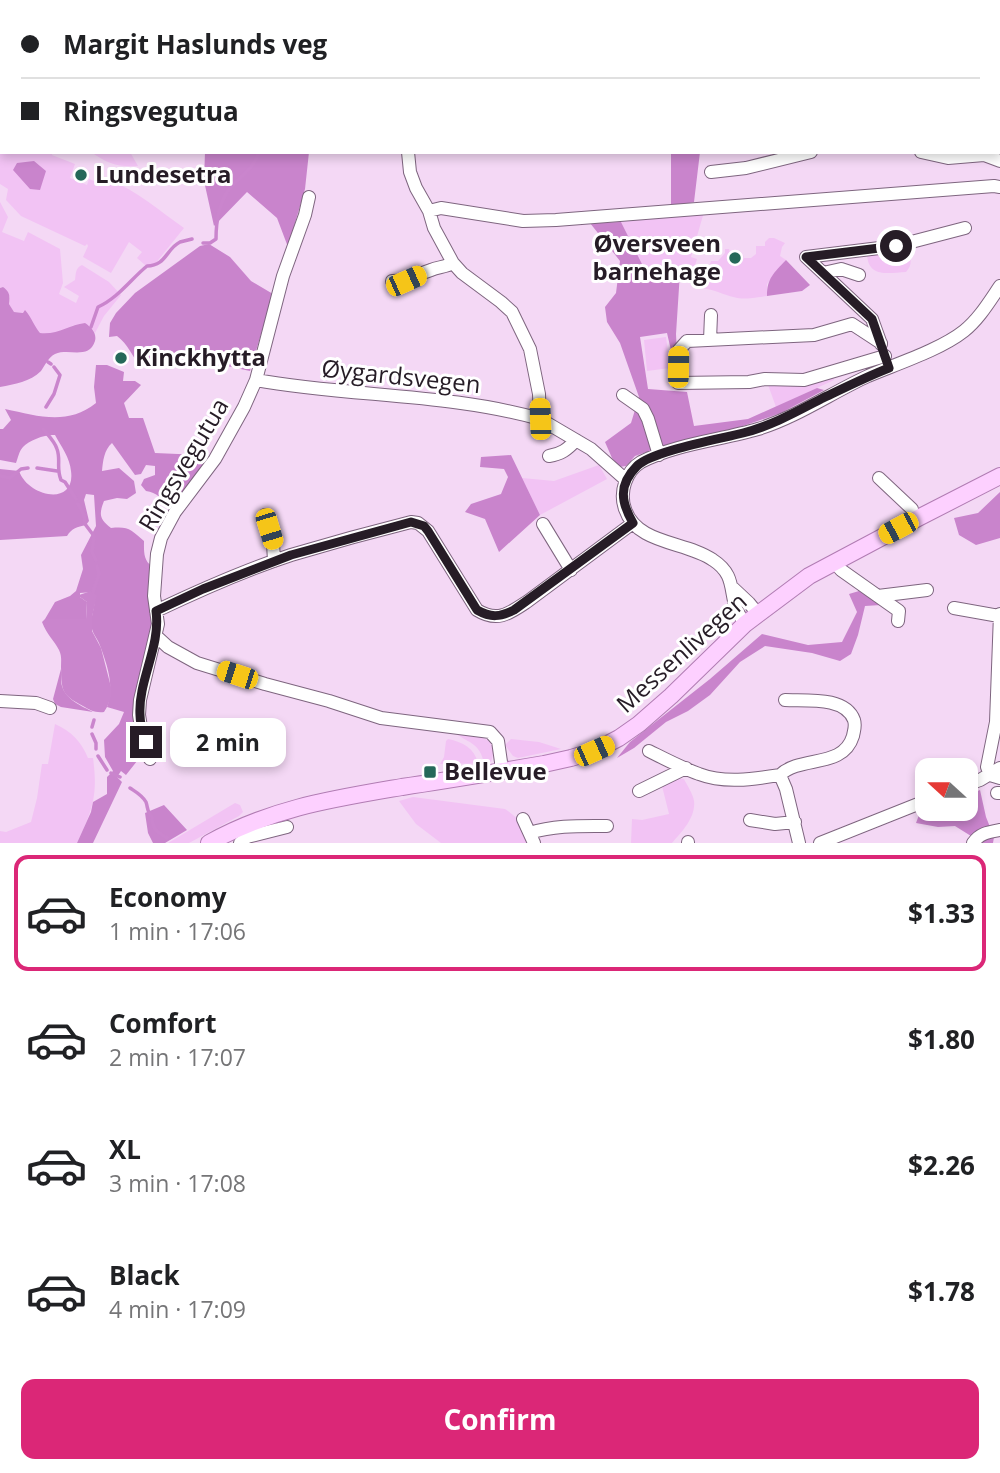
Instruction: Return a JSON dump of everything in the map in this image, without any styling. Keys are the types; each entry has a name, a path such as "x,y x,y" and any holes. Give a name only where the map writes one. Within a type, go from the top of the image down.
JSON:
{"main road":[{"name":"Messenlivegen","path":"209,843 253,821 292,808 571,758 594,751 639,724 751,619 809,576 1000,476"}],"street":[{"path":"408,154 410,172 416,188 453,263 512,312 530,349 539,394 540,419"},
{"path":"710,172 746,168 803,154"},
{"path":"930,154 948,158 984,155 1000,161"},
{"path":"429,211 441,208 523,221 597,218 1000,187"},
{"name":"Ringsvegutua","path":"150,759 139,715 158,624 154,596 161,538 175,512 215,459 256,380 280,286 309,197"},
{"path":"887,362 872,319 806,257 896,246 965,228"},
{"path":"392,281 406,281 453,263"},
{"path":"823,273 841,269 859,275"},
{"path":"881,343 852,324 814,335 687,341 679,350 678,383 804,380 887,362 947,342 964,331 979,316 1000,286"},
{"path":"710,340 711,315"},
{"path":"751,619 749,603 733,587 725,570 715,561 699,552 645,533 633,523 625,509 623,487 626,480 638,464 659,455 761,428 797,413 887,362"},
{"name":"Øygardsvegen","path":"256,380 447,401 520,413 540,419 576,440 605,460 626,480"},
{"path":"623,396 643,409 659,455"},
{"path":"549,456 561,454 576,440"},
{"path":"879,478 912,509"},
{"path":"265,515 273,543 274,561"},
{"path":"156,611 274,561 411,522 418,523 428,531 477,610 499,617 514,610 633,523"},
{"path":"543,524 571,570"},
{"path":"834,562 841,570 900,611 898,621"},
{"path":"877,596 927,590"},
{"path":"954,608 1000,615 998,712 987,767 996,774"},
{"path":"156,636 168,647 197,663 381,718 490,732 498,741 501,771"},
{"path":"649,751 700,775 740,780 780,775 794,766 839,755 849,746 855,725 853,716 845,708 835,703 785,700"},
{"path":"0,701 36,703 50,708"},
{"path":"639,791 686,768"},
{"path":"978,781 996,774"},
{"path":"780,775 799,843"},
{"path":"820,843 915,805"},
{"path":"523,819 532,838 541,830 607,826"},
{"path":"750,820 775,824 795,822"},
{"path":"240,843 247,837 287,827"},
{"path":"973,843 986,832 1000,830"}],"shaded area":[{"path":"0,154 52,154 75,164 70,178 87,185 89,179 107,186 110,180 139,196 184,228 155,264 145,265 137,258 142,252 129,242 111,273 83,257 87,244 85,246 21,216 6,200 8,189 0,184"},
{"path":"94,154 131,154 138,166 113,164"},
{"path":"205,154 309,154 305,189 288,247 277,218 247,192 214,226 204,181"},
{"path":"671,154 700,154 694,202 671,207"},
{"path":"34,161 46,171 40,190 30,189 13,170 17,163"},
{"path":"0,202 8,217 2,232 24,241 28,232 60,249 63,283 59,294 76,303 79,296 64,287 75,280 77,269 82,265 109,282 121,295 104,316 95,333 91,327 74,325 51,335 40,333 24,313 14,312 9,304 10,297 3,287 0,288"},
{"path":"704,212 691,257 697,259 693,272 706,275 711,261 718,261 725,249 729,249 730,255 751,258 756,254 756,246 765,246 769,238 785,243 780,256 786,260 767,284 767,296 732,297 696,286 683,273 643,266 621,222"},
{"path":"621,222 643,266 680,272 677,355 673,359 667,333 640,337 648,389 687,392 694,426 748,419 817,388 824,390 781,413 737,428 664,446 635,456 626,466 619,467 605,442 631,423 639,397 620,343 607,322 605,307 616,293 620,261 590,223"},
{"path":"209,244 230,257 251,281 273,294 250,371 213,363 204,351 147,360 140,365 121,339 117,336 109,337 110,323 135,293 200,246"},
{"path":"907,249 911,261 906,272 875,271 868,262 867,254"},
{"path":"786,260 810,285 802,291 767,296 770,280"},
{"path":"3,287 8,292 9,304 14,312 23,313 25,310 40,333 52,333 85,323 95,335 92,347 83,352 55,354 32,378 0,387 0,288"},
{"path":"666,337 670,368 647,371 644,340"},
{"path":"96,365 107,365 124,372 123,381 135,381 141,385 124,403 129,418 143,418 155,453 201,455 202,466 171,510 172,504 146,491 141,485 144,479 155,475 155,466 146,465 141,474 135,475 112,443 104,456 102,471 119,468 134,481 136,493 127,499 104,501 101,516 111,528 129,530 144,541 144,552 152,566 151,634 135,709 134,723 141,756 126,775 121,771 117,777 122,782 93,843 77,843 93,802 107,794 107,777 113,771 105,757 104,740 119,724 124,712 107,707 110,683 105,659 92,629 95,601 93,592 80,593 80,597 87,602 86,619 45,619 55,602 76,591 83,569 81,555 96,526 94,495 86,494 84,500 89,521 67,536 0,540 0,469 19,471 32,487 50,494 59,494 66,490 71,482 71,471 55,435 47,435 26,444 20,450 16,463 0,460 0,429 11,420 5,409 63,417 74,415 96,403"},
{"path":"833,376 834,380 776,407 767,382"},
{"path":"511,455 540,515 499,552 485,519 465,512 471,504 501,494 508,477 504,469 480,467 481,457"},
{"path":"599,465 607,479 540,515 522,478 554,481"},
{"path":"1000,492 1000,538 976,545 959,535 954,518 978,513"},
{"path":"91,591 97,595 92,631 101,648 111,687 111,697 104,712 90,710 66,694 62,686 60,652 42,622 45,619 86,619 87,602 79,595"},
{"path":"859,591 881,605 865,606 851,654 840,661 812,653 765,646 740,662 710,695 688,711 666,722 617,758 630,742 762,634 808,645 842,642 857,612 849,594"},
{"path":"61,669 64,691 75,702 93,712 55,704 53,699"},
{"path":"55,724 79,742 88,758 93,758 93,802 77,843 0,843 0,831 6,832 31,822 42,764 48,764"},
{"path":"456,734 478,736 489,741 493,753 491,762 484,763 477,748"},
{"path":"448,739 467,746 478,763 440,764"},
{"path":"511,739 539,742 561,749 518,758 513,756 505,745"},
{"path":"676,778 684,779 693,798 693,813 688,824 672,843 631,843 632,819 642,820 669,814 662,786"},
{"path":"980,790 994,837 993,843 972,843 971,836 955,826 938,827 916,823 978,821"},
{"path":"413,797 505,809 521,824 530,843 441,843 416,824 399,801"},
{"path":"235,803 240,805 243,812 239,816 189,843 168,843"},
{"path":"164,805 187,830 165,843 153,843 148,833 145,813"}],"waterway":[{"path":"203,243 216,239 222,202 258,154"},
{"path":"91,327 98,307 147,266 162,260 175,245 192,239"},
{"path":"46,407 54,394 60,375 54,367"},
{"path":"43,429 57,449 61,480 76,499"},
{"path":"0,476 10,478 21,469 28,468"},
{"path":"37,468 57,471"},
{"path":"78,504 85,524 94,536 92,552 96,560"},
{"path":"93,592 99,574 97,566"},
{"path":"92,727 94,720"},
{"path":"92,734 96,749"},
{"path":"98,756 107,770"},
{"path":"111,773 120,777"},
{"path":"130,788 146,802 154,827 167,838"}],"place":[{"name":"Lundesetra","path":"81,175"},
{"name":"Øversveen barnehage","path":"735,258"},
{"name":"Kinckhytta","path":"121,358"},
{"name":"Bellevue","path":"430,772"}],"route":[{"path":"146,742 139,715 140,700 156,636 156,611 203,589 291,555 411,522 424,526 428,531 477,610 499,617 514,610 633,523 625,509 623,487 638,464 659,454 761,428 889,368 872,319 806,257 896,246"}]}
